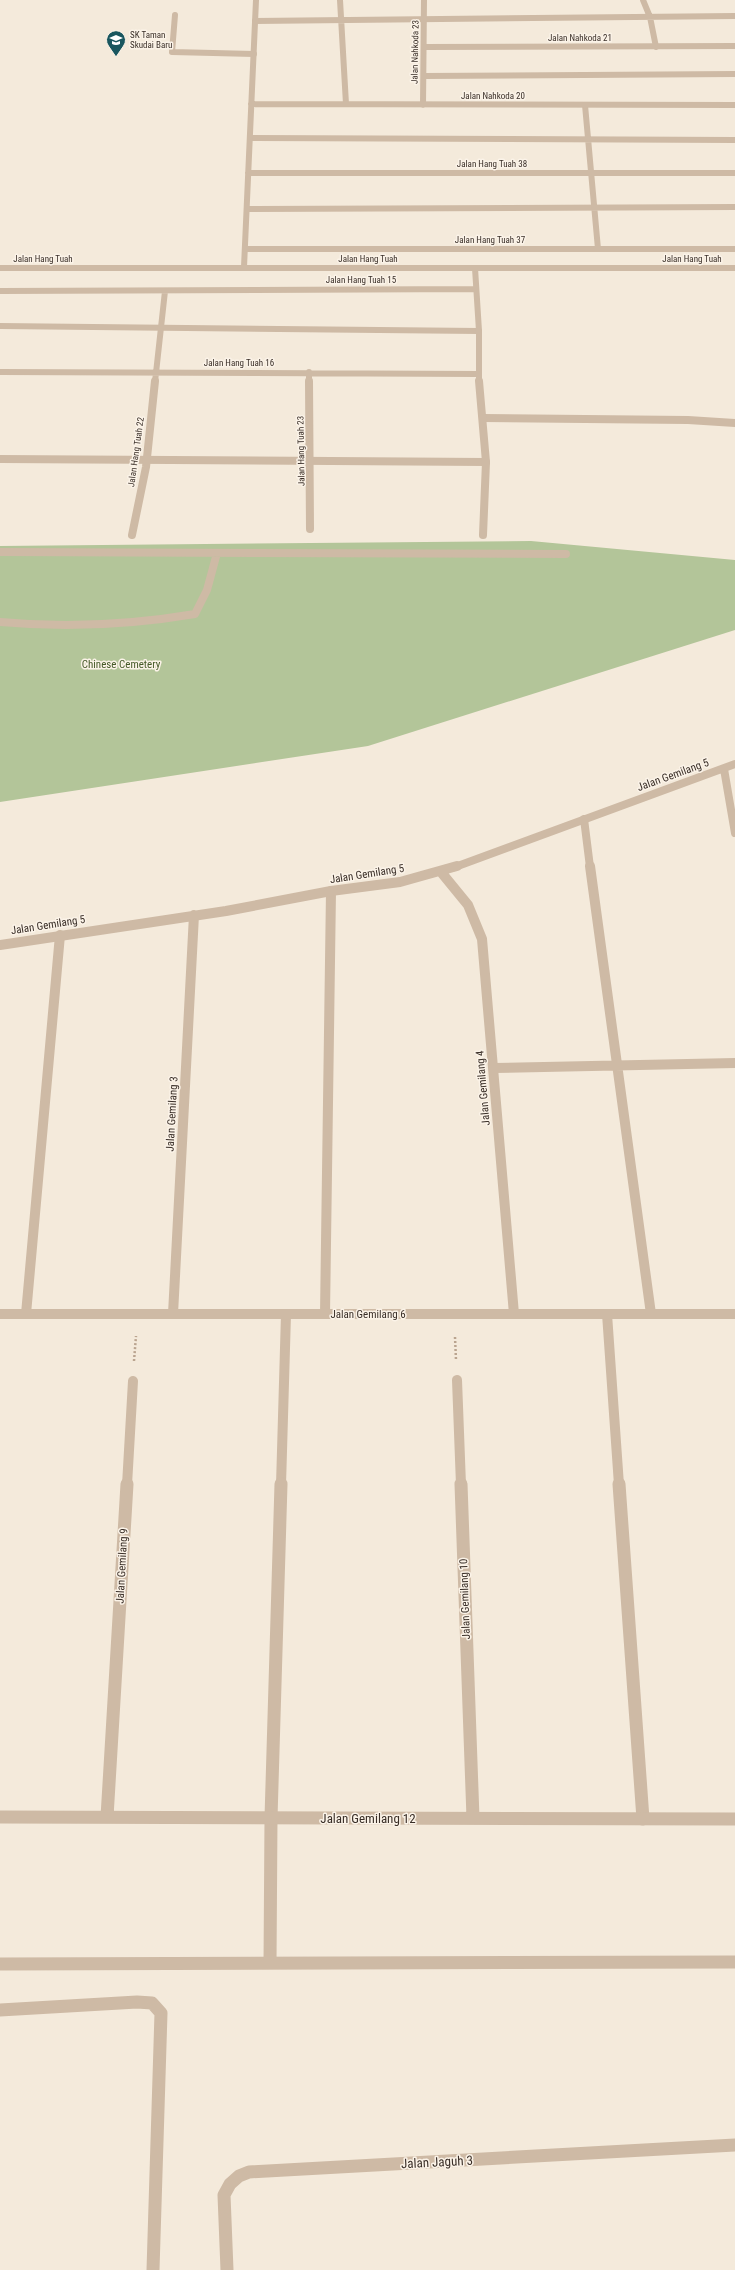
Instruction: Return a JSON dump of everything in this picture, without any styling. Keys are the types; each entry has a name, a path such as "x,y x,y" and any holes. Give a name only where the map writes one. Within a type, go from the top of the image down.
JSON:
{"street":[{"path":"244,268 256,0"},
{"path":"340,0 346,104"},
{"name":"Jalan Nahkoda 23","path":"423,105 424,0"},
{"path":"643,0 650,17 656,46"},
{"path":"175,15 172,52 254,54"},
{"path":"255,21 735,16"},
{"name":"Jalan Nahkoda 21","path":"424,47 735,46"},
{"path":"424,76 735,74"},
{"name":"Jalan Nahkoda 20","path":"251,104 735,105"},
{"path":"585,105 598,249"},
{"path":"250,138 735,140"},
{"name":"Jalan Hang Tuah 38","path":"248,173 735,173"},
{"path":"247,209 594,206 735,207"},
{"name":"Jalan Hang Tuah 37","path":"245,249 735,249"},
{"name":"Jalan Hang Tuah","path":"0,268 735,268"},
{"path":"475,268 475,289 479,331 478,374 486,462 483,535"},
{"name":"Jalan Hang Tuah 15","path":"0,291 475,289"},
{"name":"Jalan Hang Tuah 22","path":"132,535 147,458 156,372 158,328 165,291"},
{"path":"0,326 479,331"},
{"name":"Jalan Hang Tuah 16","path":"0,372 309,372 478,374"},
{"name":"Jalan Hang Tuah 23","path":"309,372 310,529"},
{"path":"483,418 688,420 735,423"},
{"path":"0,459 147,458 310,463 486,462"},
{"path":"0,552 566,554"},
{"path":"0,622 27,625 114,626 195,614 207,590 217,553"},
{"name":"Jalan Gemilang 5","path":"0,945 194,915 331,891 400,882 441,872 735,764"},
{"name":"Jalan Gemilang 5","path":"724,769 735,833"},
{"path":"584,819 651,1314"},
{"name":"Jalan Gemilang 4","path":"441,872 468,905 482,939 514,1314"},
{"path":"326,1314 331,891"},
{"name":"Jalan Gemilang 3","path":"173,1314 194,915"},
{"path":"26,1314 60,935"},
{"path":"494,1068 617,1064 735,1063"},
{"name":"Jalan Gemilang 6","path":"0,1314 735,1314"},
{"path":"270,1963 271,1818 286,1314"},
{"path":"607,1314 643,1819"},
{"name":"Jalan Gemilang 10","path":"456,1380 473,1818"},
{"name":"Jalan Gemilang 9","path":"107,1818 133,1381"},
{"name":"Jalan Gemilang 12","path":"0,1817 735,1819"},
{"path":"0,1964 735,1962"},
{"path":"0,2010 137,2002 152,2003 161,2013 153,2270"},
{"name":"Jalan Jaguh 3","path":"227,2270 224,2195 230,2184 238,2176 249,2172 735,2145"}],"path":[{"path":"133,1381 137,1314"},
{"path":"454,1314 456,1380"}],"green space":[{"name":"Chinese Cemetery","path":"531,541 735,560 735,630 368,746 0,802 0,546"}],"place":[{"name":"SK Taman Skudai Baru","path":"116,57"}]}
